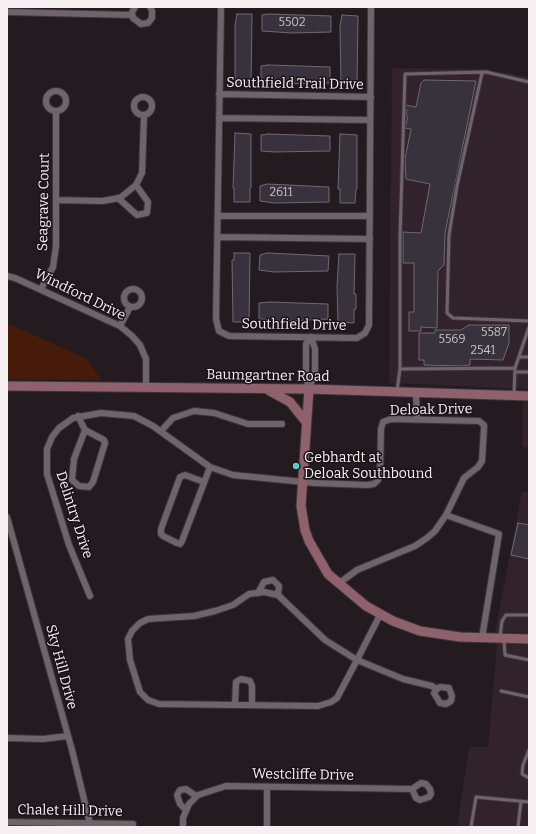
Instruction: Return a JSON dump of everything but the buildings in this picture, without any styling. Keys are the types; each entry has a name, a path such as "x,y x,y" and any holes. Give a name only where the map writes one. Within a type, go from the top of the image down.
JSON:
{"main road":[{"name":"Baumgartner Road","path":"7,386 267,389 529,396"},
{"path":"267,389 290,402 306,422"},
{"path":"309,390 301,482 301,506 305,530 321,564 338,584 354,598 380,615 406,626 432,634 482,638 529,639"}],"street":[{"path":"132,15 135,7"},
{"path":"132,15 138,23 148,23 153,14 150,7"},
{"name":"Southfield Drive","path":"221,7 216,319 219,331 228,336 357,338 368,330 371,7"},
{"path":"7,12 132,15"},
{"name":"Southfield Trail Drive","path":"219,94 371,97"},
{"name":"Seagrave Court","path":"41,289 54,267 56,246 56,111"},
{"path":"56,200 102,201 118,198 136,185 138,183 142,167 144,116"},
{"path":"219,118 370,120"},
{"path":"118,198 138,215 148,213 148,202 136,185"},
{"path":"218,216 370,216"},
{"path":"218,237 370,239"},
{"name":"Windford Drive","path":"7,276 41,289 120,326 132,336 143,350 146,359 146,388"},
{"path":"120,326 130,307"},
{"path":"309,390 315,374 315,349 311,337"},
{"path":"416,393 417,420"},
{"path":"161,431 173,418 194,411 214,413 248,424 282,424"},
{"name":"Deloak Drive","path":"67,422 78,416 101,412 128,415 140,419 161,431 210,467 233,475 301,482 360,485 374,484 378,480 380,474 381,429 383,422 391,419 479,421 484,425 482,461 478,467 464,478 446,515"},
{"path":"78,416 85,430 104,440 105,443 93,482 89,487 79,486 72,480 74,459 85,430"},
{"name":"Delintry Drive","path":"67,422 52,436 47,449 47,474 69,545 90,596"},
{"path":"204,482 185,475 180,477 162,529 161,534 163,536 180,544 210,467"},
{"path":"338,584 356,570 415,546 435,531 446,515 499,534 482,638"},
{"name":"Sky Hill Drive","path":"7,517 10,537 68,736 90,824"},
{"path":"258,593 264,582 273,580 279,586 278,595"},
{"path":"380,615 357,660 337,698 331,702 318,706 159,704 148,700 140,692 130,660 128,639 136,626 148,619 194,616 208,613 232,605 248,594 258,593 278,595 325,640 357,660 403,679 437,689"},
{"path":"235,705 236,682 241,679 250,681 252,686 252,705"},
{"path":"7,738 43,739 68,736"},
{"name":"Westcliffe Drive","path":"196,796 208,790 226,786 412,789"},
{"path":"267,786 268,827"},
{"path":"183,827 183,818 186,810 196,796 186,789 180,790 177,795 180,804 186,810"},
{"name":"Chalet Hill Drive","path":"7,822 133,824"}],"lane":[{"path":"397,392 400,369 400,237 405,74 482,73 529,82"},
{"path":"482,73 457,186 449,235 447,313 453,318 529,321"},
{"path":"514,396 515,370 529,327"},
{"path":"524,343 529,342"},
{"path":"519,358 529,358"},
{"path":"400,369 515,370 529,372"},
{"path":"529,615 506,615 502,621 502,638 505,655 529,660"},
{"path":"501,691 529,698"},
{"path":"529,750 523,765 522,774 529,778"},
{"path":"471,827 476,797 529,802"},
{"path":"518,827 521,801"}],"shaded area":[{"path":"392,68 485,69 529,77 529,389 389,383"},
{"path":"7,323 87,359 101,380 7,379"},
{"path":"523,403 529,403 529,448 522,447"},
{"path":"522,491 529,492 529,633 495,632"},
{"path":"497,644 529,644 529,827 457,827 469,747 488,747"}],"place":[{"name":"Gebhardt at Deloak Southbound","path":"296,466"}]}
